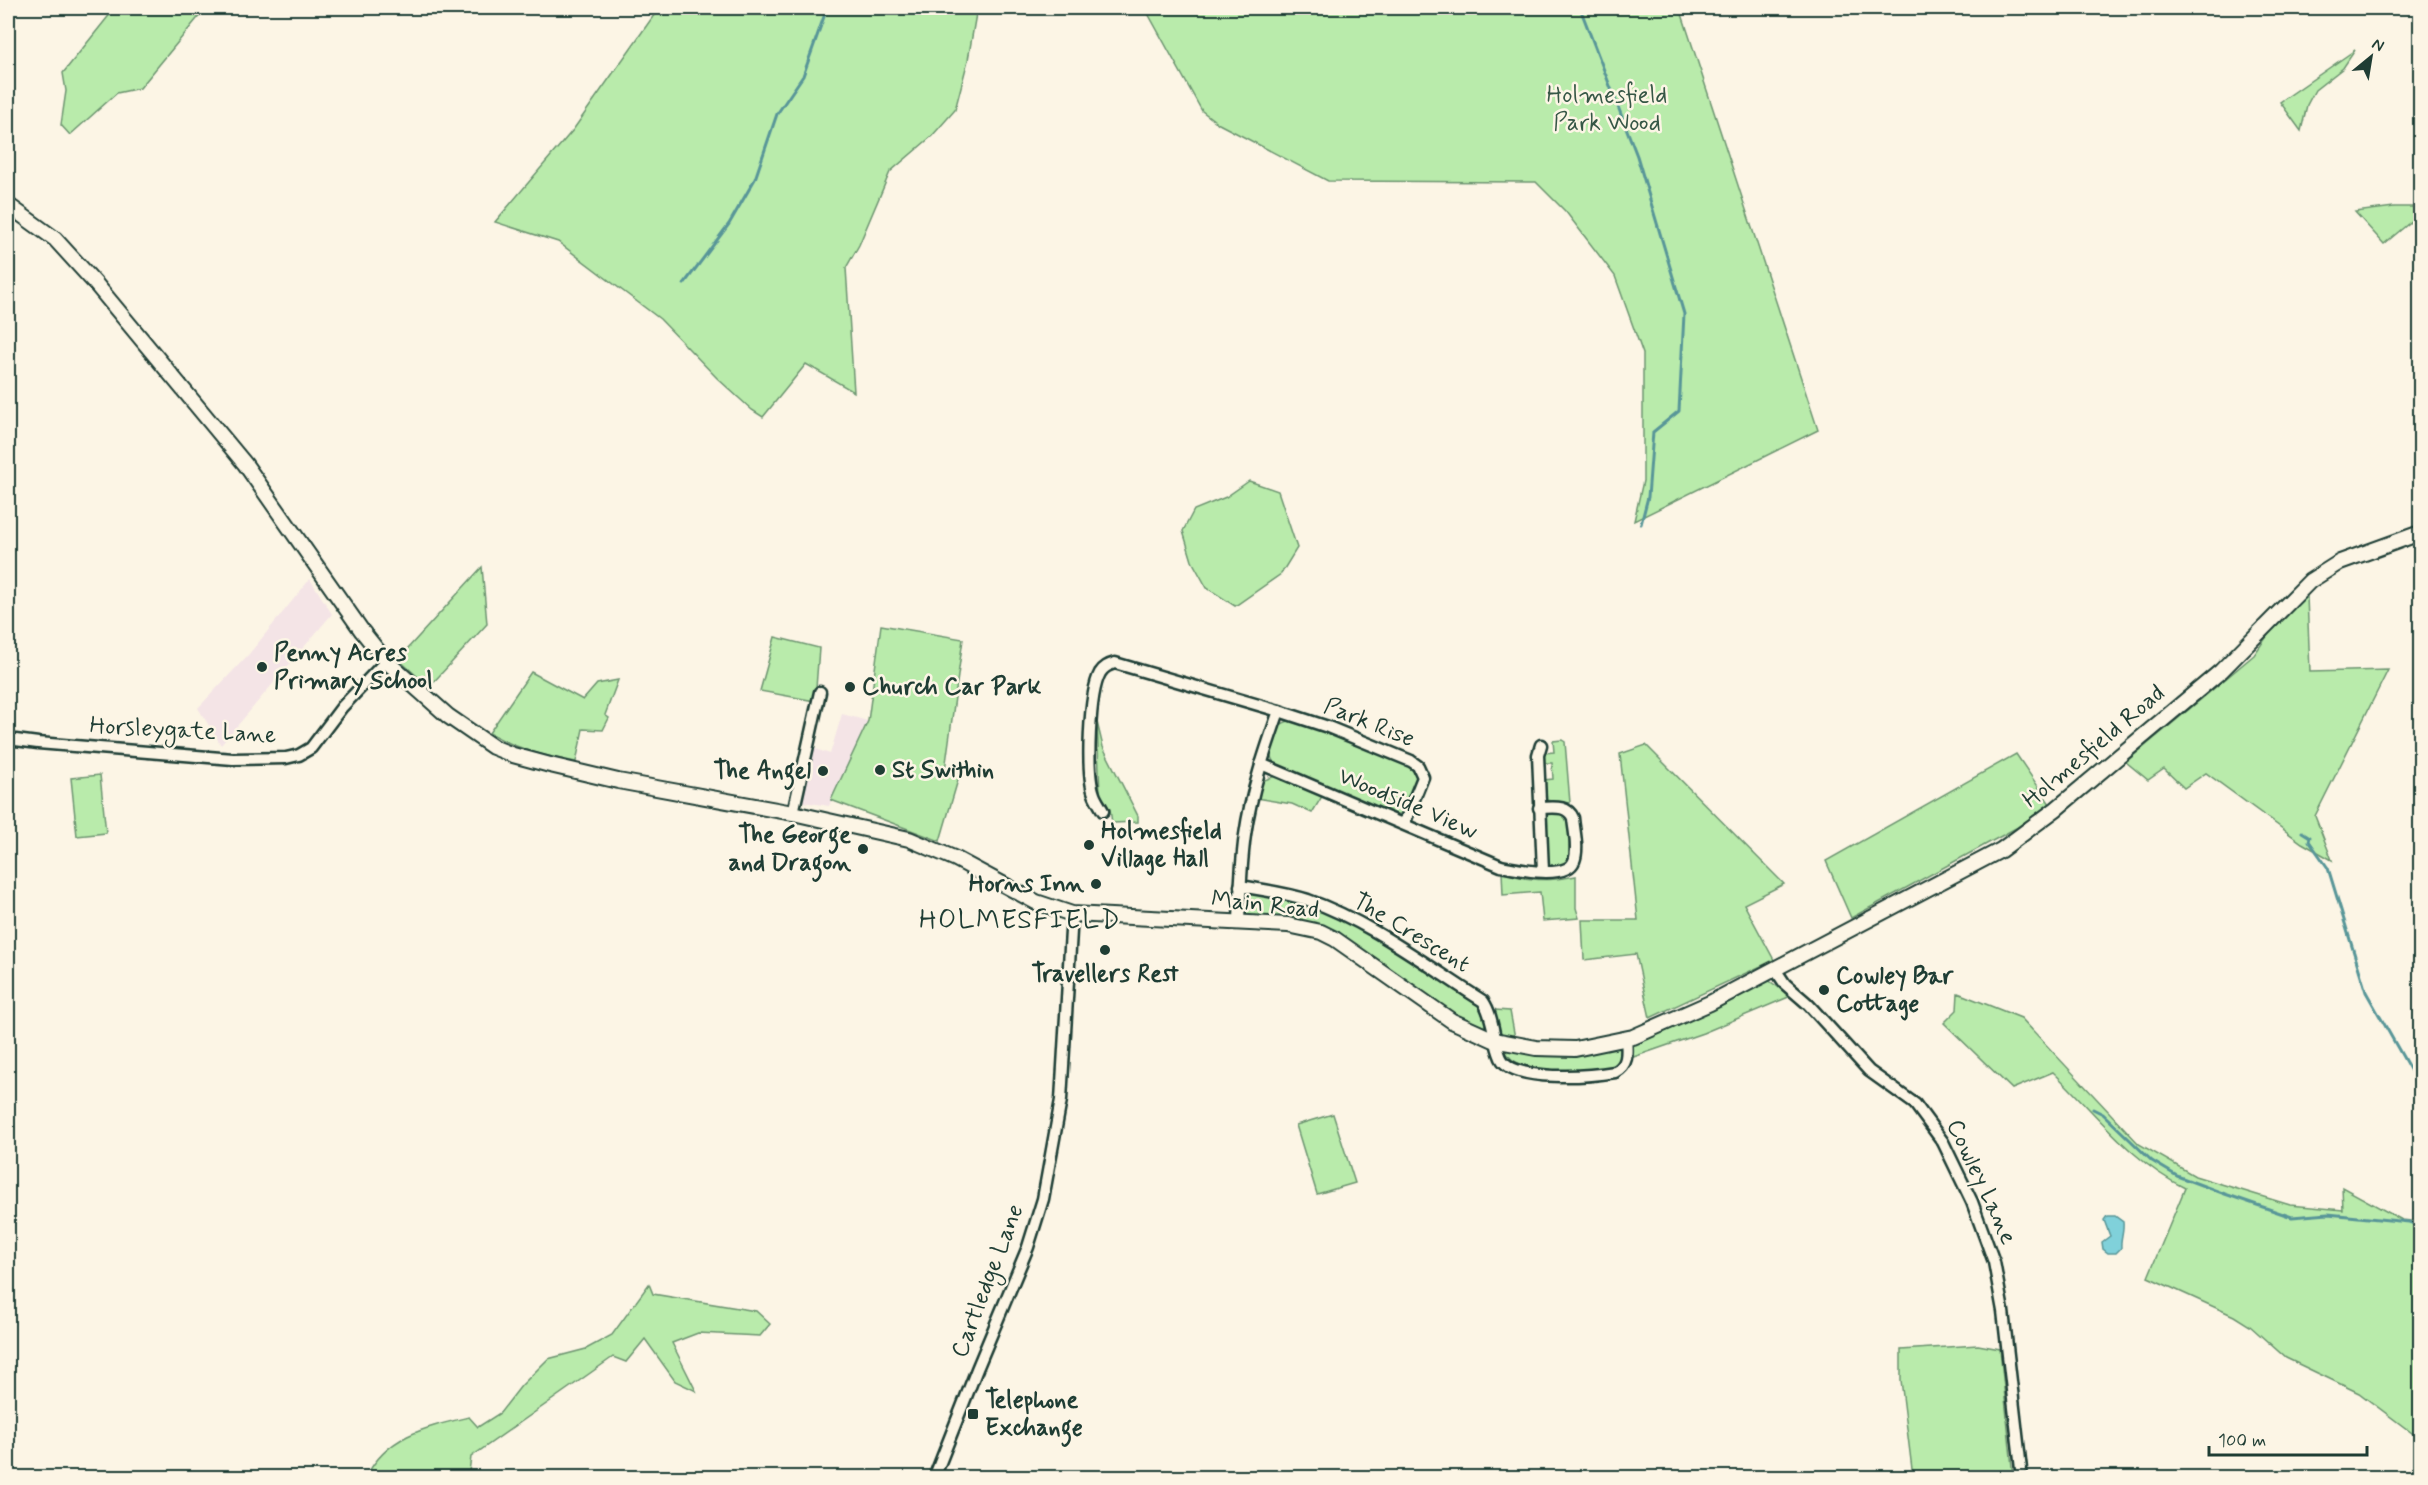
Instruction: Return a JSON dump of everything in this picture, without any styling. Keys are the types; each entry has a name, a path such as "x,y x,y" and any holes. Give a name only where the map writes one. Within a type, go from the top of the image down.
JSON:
{"main road":[{"name":"Main Road","path":"8,205 55,239 95,283 245,464 362,631 386,661 409,684 474,736 513,755 618,781 870,829 930,846 1035,902 1072,914 1304,927 1335,939 1452,1021 1494,1040 1536,1048 1575,1048 1626,1038 1666,1023 1775,969"},
{"name":"Holmesfield Road","path":"1775,969 2001,850 2056,809 2221,671 2310,581 2340,562 2421,533"}],"street":[{"name":"Horsleygate Lane","path":"8,739 233,759 286,758 299,755 311,748 342,707 386,661"},
{"path":"1103,810 1094,795 1092,784 1091,731 1098,679 1109,664 1131,666 1279,711 1261,764 1245,835 1239,922"},
{"path":"793,813 820,692"},
{"name":"Park Rise","path":"1279,711 1328,727 1411,761 1418,766 1423,777 1421,788 1404,824"},
{"path":"1541,745 1538,755 1543,871"},
{"name":"Woodside View","path":"1261,764 1502,866 1525,871 1565,870 1575,860 1573,818 1565,808 1539,808"},
{"name":"The Crescent","path":"1240,886 1307,900 1335,911 1374,932 1483,1001 1487,1007 1494,1040"},
{"name":"Cartledge Lane","path":"934,1478 979,1362 1028,1247 1043,1199 1061,1100 1072,914"},
{"name":"Cowley Lane","path":"1775,969 1785,984 1808,1004 1869,1071 1915,1104 1943,1142 1972,1202 1994,1262 2003,1311 2022,1478"},
{"path":"1494,1040 1502,1059 1512,1070 1534,1074 1578,1076 1615,1072 1622,1069 1626,1063 1626,1038"}],"shaded area":[{"name":"Penny Acres Primary School","path":"310,579 332,614 221,745 198,708 249,654"},
{"path":"842,714 868,721 829,806 803,802 810,747 830,754"}],"green space":[{"path":"115,8 206,8 140,88 117,93 70,135 61,125 66,91 63,73"},
{"path":"659,8 977,8 968,60 955,110 932,136 890,172 859,245 846,268 854,392 806,364 763,417 717,378 660,319 558,242 495,222 573,130"},
{"name":"Holmesfield Park Wood","path":"1145,8 1680,8 1818,430 1634,521 1643,481 1643,354 1615,276 1566,212 1536,182 1328,181 1219,124 1202,111"},
{"path":"2355,50 2343,68 2315,90 2307,105 2301,131 2280,102"},
{"path":"2394,207 2420,207 2420,214 2384,244 2355,212"},
{"path":"1249,481 1278,491 1297,548 1281,574 1235,606 1207,588 1192,561 1183,531 1194,510 1226,497"},
{"path":"482,567 487,624 429,687 398,659"},
{"path":"2307,596 2310,672 2388,670 2315,816 2332,860 2302,843 2206,773 2184,788 2164,769 2148,780 2126,762 2254,655 2275,625"},
{"path":"881,625 963,639 945,770 960,773 940,841 831,800 868,721"},
{"path":"775,637 819,648 815,701 760,691"},
{"path":"531,672 583,700 597,684 618,680 605,715 609,718 603,730 583,729 576,762 531,751 489,733"},
{"path":"1293,719 1408,764 1416,775 1413,796 1406,810 1402,814 1394,814 1279,767 1270,755 1281,724"},
{"path":"1097,722 1103,747 1138,816 1138,822 1112,823 1110,809 1100,795"},
{"path":"1553,741 1565,742 1570,803 1544,800 1544,780 1553,779 1552,763 1544,763 1543,753 1554,752"},
{"path":"1646,745 1784,884 1744,904 1774,960 1650,1018 1636,954 1584,960 1582,920 1638,920 1620,754"},
{"path":"2016,754 2050,804 2016,828 1851,918 1826,861"},
{"path":"100,775 106,833 77,836 71,778"},
{"path":"1275,776 1324,793 1312,813 1292,804 1256,798 1262,781"},
{"path":"1553,811 1566,814 1569,822 1569,861 1558,866 1547,861 1544,819 1546,814"},
{"path":"1502,871 1520,877 1538,879 1576,876 1576,908 1579,918 1543,921 1540,892 1503,895"},
{"path":"1252,892 1281,897 1311,907 1341,919 1370,935 1480,1003 1486,1022 1484,1027 1480,1029 1415,989 1336,931 1301,921 1246,917 1247,897"},
{"path":"1768,980 1791,996 1703,1033 1613,1066 1587,1071 1541,1069 1516,1062 1505,1050 1531,1053 1629,1043 1662,1032"},
{"path":"1958,993 2021,1018 2139,1144 2195,1176 2290,1205 2343,1210 2342,1187 2402,1220 2420,1222 2420,1439 2359,1393 2286,1358 2250,1326 2234,1316 2148,1277 2185,1188 2148,1165 2131,1151 2053,1072 2012,1089 1944,1023 1957,1010"},
{"path":"1495,1010 1510,1011 1515,1038 1499,1036 1494,1024"},
{"path":"1333,1114 1355,1183 1317,1194 1296,1125"},
{"path":"649,1284 653,1294 756,1311 770,1324 760,1336 698,1333 672,1343 696,1391 675,1381 645,1339 626,1362 613,1357 471,1457 469,1472 475,1477 366,1477 385,1451 410,1435 423,1429 469,1417 478,1427 500,1413 521,1386 548,1359 586,1349 612,1335"},
{"path":"1978,1345 2000,1349 2013,1477 1913,1477 1901,1380 1901,1350"}],"water":[{"path":"2107,1216 2115,1216 2123,1222 2121,1248 2116,1253 2108,1253 2103,1249 2102,1242 2110,1236 2104,1220"}],"waterway":[{"path":"684,284 729,224 755,179 777,114 803,76 827,8"},
{"path":"1580,8 1637,156 1684,314 1679,411 1653,432 1648,497 1641,524"},
{"path":"2302,832 2310,837 2309,841 2328,868 2366,992 2420,1087"},
{"path":"2093,1109 2103,1114 2152,1161 2177,1176 2225,1194 2292,1217 2328,1214 2409,1222 2420,1226"}],"place":[{"name":"Penny Acres Primary School","path":"262,667"},
{"name":"Church Car Park","path":"850,687"},
{"name":"St Swithin","path":"880,770"},
{"name":"The Angel","path":"823,771"},
{"name":"Holmesfield Village Hall","path":"1089,845"},
{"name":"The George and Dragon","path":"863,849"},
{"name":"Horns Inn","path":"1096,884"},
{"name":"Travellers Rest","path":"1105,950"},
{"name":"Cowley Bar Cottage","path":"1824,990"},
{"name":"Telephone Exchange","path":"973,1414"}],"district":[{"name":"HOLMESFIELD","path":"1020,920"}]}
